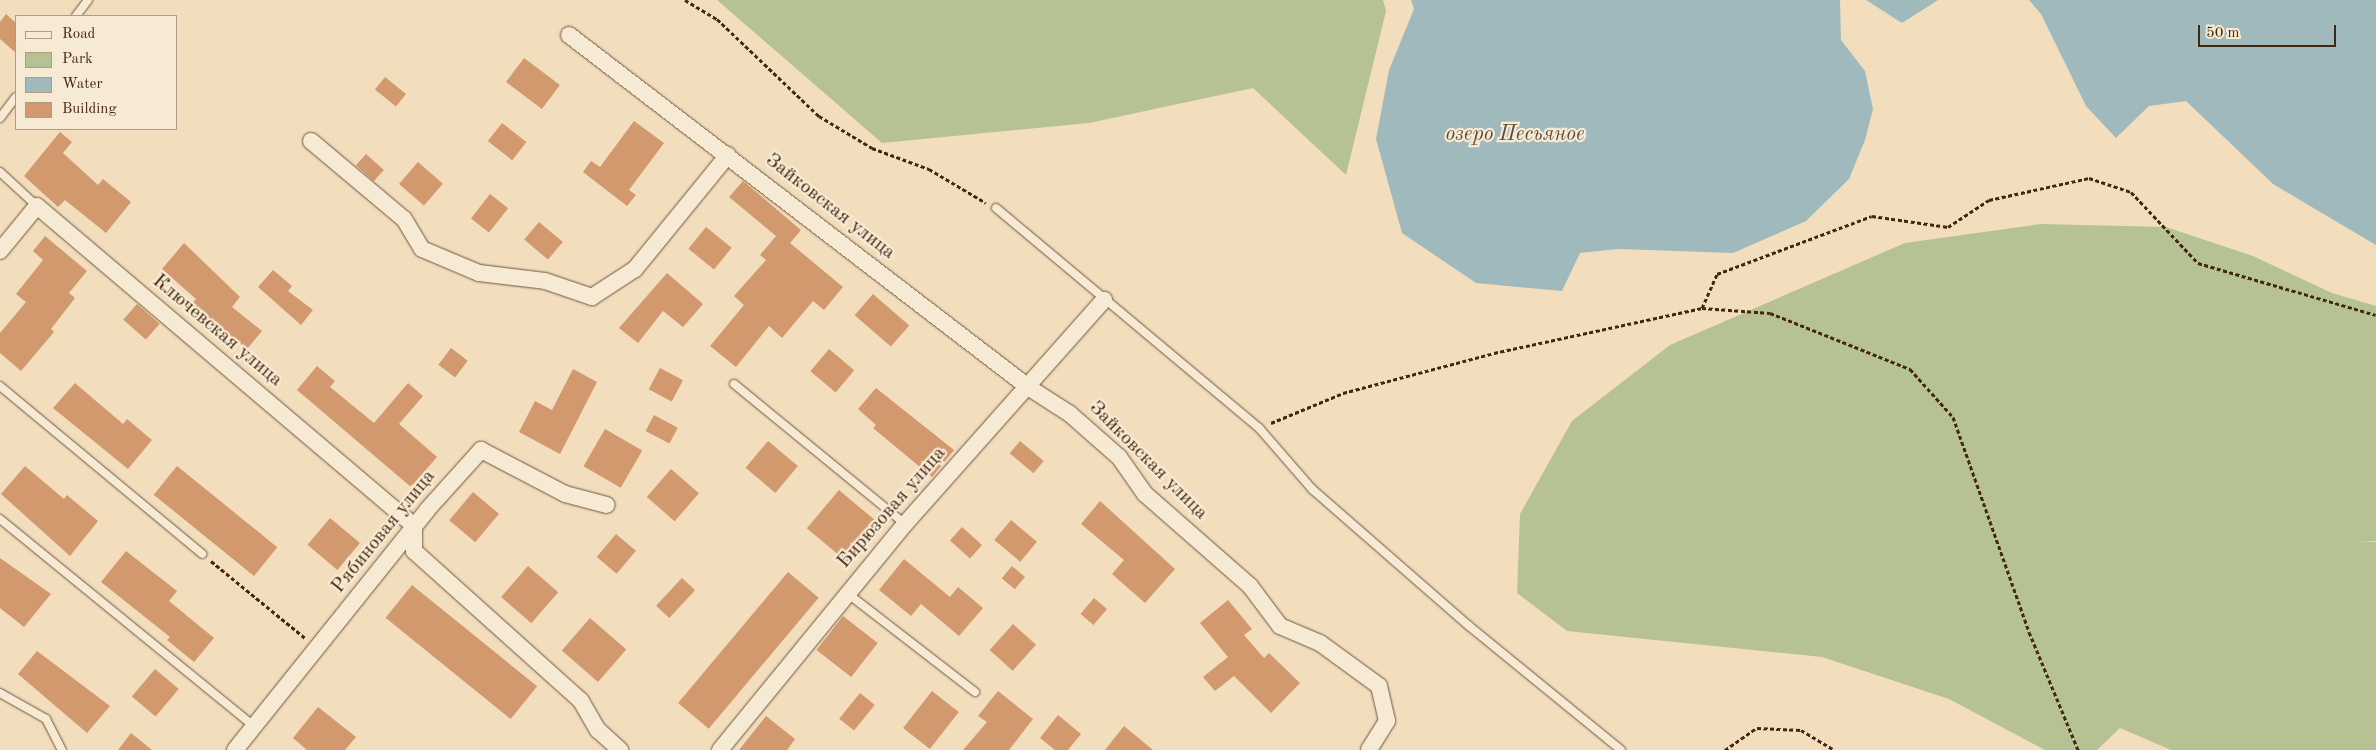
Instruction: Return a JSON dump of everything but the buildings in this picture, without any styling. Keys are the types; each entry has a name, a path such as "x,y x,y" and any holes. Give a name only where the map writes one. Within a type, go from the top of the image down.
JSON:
{"street":[{"name":"Зайковская улица","path":"569,36 728,155 1028,387 1070,414 1119,457 1145,494 1250,586 1280,626 1320,643 1379,686 1387,721 1369,750"},
{"path":"311,141 404,219 422,249 479,273 545,281 592,297 635,269 728,155"},
{"path":"0,251 37,206"},
{"name":"Ключевская улица","path":"37,206 414,526"},
{"name":"Бирюзовая улица","path":"720,750 905,524 1104,300"},
{"name":"Рябиновая улица","path":"235,750 414,526 481,450 565,494 608,505"},
{"path":"414,526 414,551 581,701 598,730 620,750"}],"lane":[{"path":"77,15 88,0"},
{"path":"0,118 15,97"},
{"path":"0,172 37,206"},
{"path":"996,208 1259,428 1312,489 1469,626 1621,750"},
{"path":"734,384 905,524"},
{"path":"0,386 202,554"},
{"path":"0,518 254,726"},
{"path":"847,593 975,692"},
{"path":"0,693 46,719 62,750"}],"path":[{"path":"685,0 717,19 819,116 872,148 929,170 996,208"},
{"path":"1702,308 1717,274 1872,216 1948,226 1989,200 2089,178 2131,192 2198,263 2376,315"},
{"path":"1259,428 1343,393 1494,354 1702,308 1770,313 1910,369 1953,416 2029,632 2078,750"},
{"path":"202,554 317,648"},
{"path":"1725,750 1757,728 1801,730 1834,750"}],"green space":[{"path":"717,0 1383,0 1386,11 1346,175 1253,88 1089,123 882,143"},
{"path":"2041,224 2166,227 2253,256 2332,293 2376,306 2376,541 2359,541 2376,542 2376,750 2171,750 2120,728 2097,750 2045,750 1949,699 1822,657 1567,631 1517,593 1520,514 1572,421 1670,345 1905,243"}],"water":[{"name":"озеро Песьяное","path":"1411,0 1840,0 1841,40 1865,71 1873,109 1865,140 1849,179 1806,221 1733,253 1618,249 1580,253 1562,291 1476,283 1402,233 1376,139 1389,70 1414,9"},
{"path":"1866,0 1938,0 1902,23"},
{"path":"2029,0 2376,0 2376,245 2273,184 2186,101 2149,106 2116,138 2086,106 2041,14"}]}
